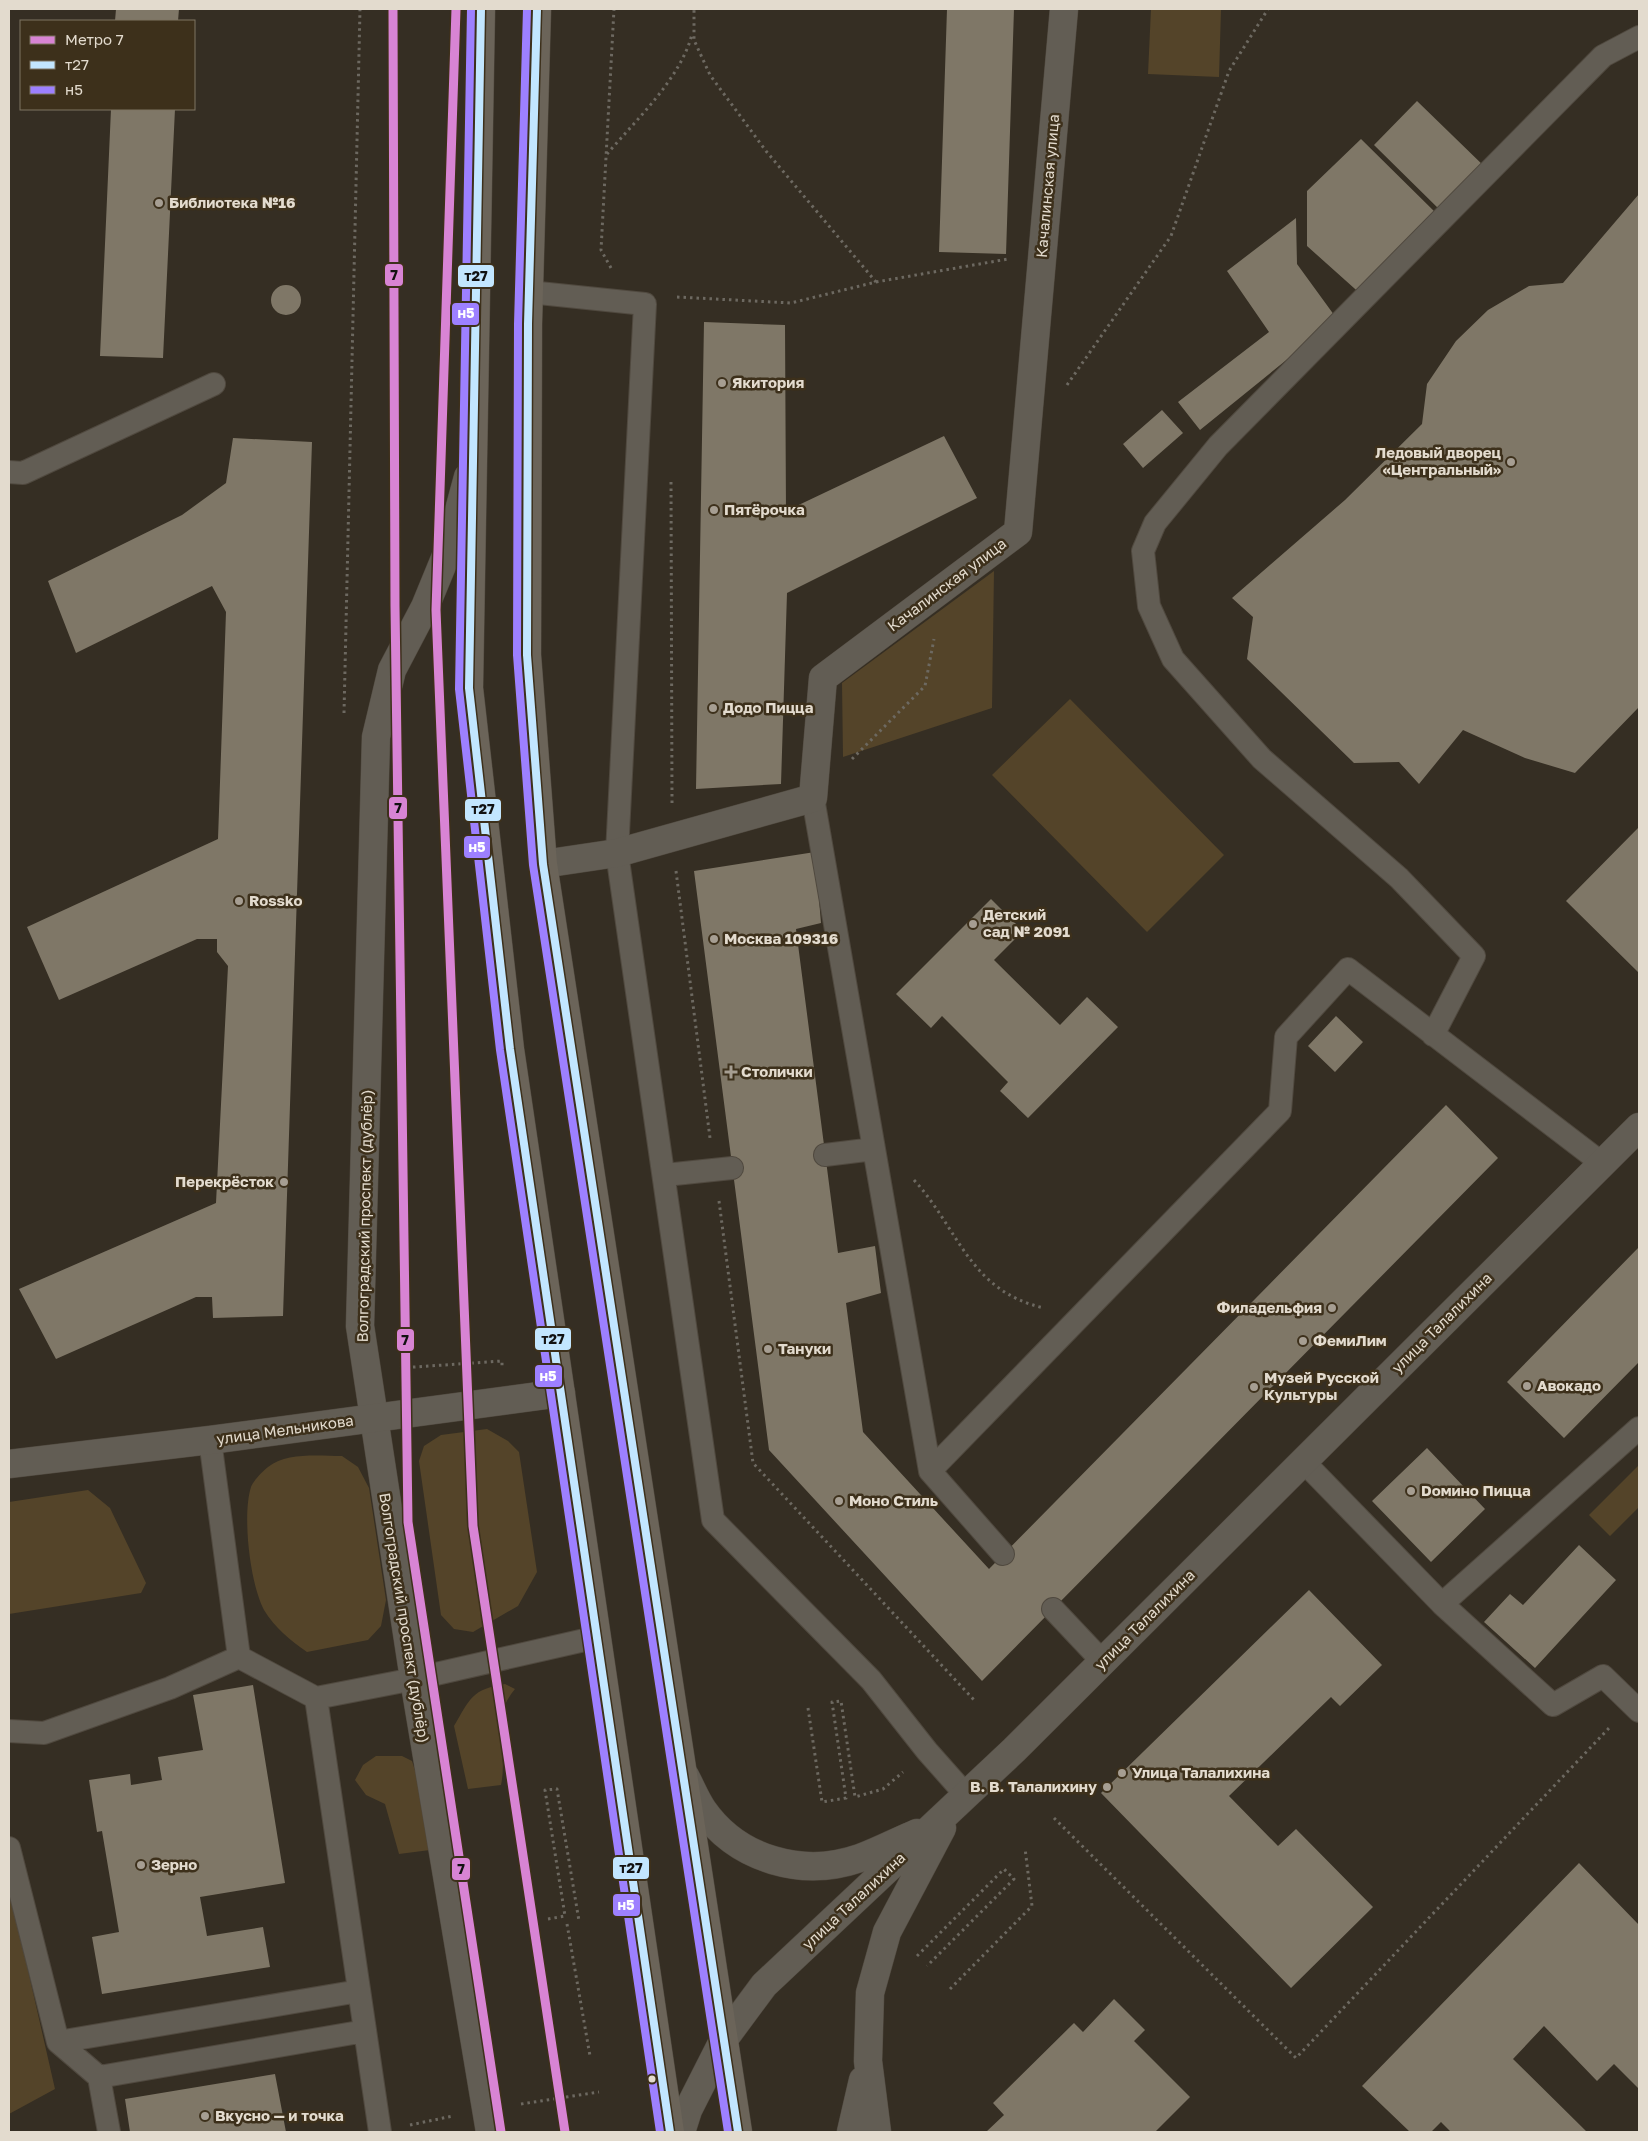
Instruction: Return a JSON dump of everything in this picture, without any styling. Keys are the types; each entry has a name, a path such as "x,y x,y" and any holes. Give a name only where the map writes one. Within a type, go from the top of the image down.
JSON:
{"main road":[{"path":"481,9 469,688 510,1049 670,2132"},
{"path":"537,9 529,292 527,655 543,864 738,2132"}],"street":[{"name":"Качалинская улица","path":"813,798 823,678 1018,532 1064,9"},
{"name":"Волгоградский проспект (дублёр)","path":"473,458 448,551 425,607 392,670 376,737 360,1326 372,1418 414,1679 490,2132"},
{"path":"543,864 617,853 813,798"},
{"name":"улица Талалихина","path":"680,2132 688,2110 724,2039 764,1985 951,1810 1103,1662 1639,1127"},
{"name":"улица Мельникова","path":"9,1464 210,1440 561,1393"},
{"path":"682,1769 702,1810 727,1837 751,1853 781,1864 817,1866 859,1858 951,1810"},
{"path":"877,2132 868,2061 870,1993 887,1932 951,1810"},
{"path":"851,2132 868,2061"}],"lane":[{"path":"1433,1035 1474,956 1399,878 1262,759 1173,659 1149,606 1143,551 1155,523 1218,446 1603,56 1639,37"},
{"path":"529,292 645,304 617,853 665,1175 712,1520 871,1680 927,1751 951,1810"},
{"path":"9,472 23,473 214,384"},
{"path":"813,798 930,1471 1003,1554"},
{"path":"930,1471 1280,1111 1286,1037 1348,969 1603,1164"},
{"path":"825,1156 874,1149"},
{"path":"665,1175 723,1169"},
{"path":"1442,1604 1639,1428"},
{"path":"210,1440 239,1657"},
{"path":"1303,1461 1442,1604 1554,1705 1603,1676 1636,1707"},
{"path":"1054,1609 1103,1662"},
{"path":"239,1657 316,1698 414,1679 598,1637"},
{"path":"9,1731 44,1733 170,1688 239,1657"},
{"path":"316,1698 380,2132"},
{"path":"9,1848 58,2042 98,2077 109,2132"},
{"path":"58,2042 359,1991"},
{"path":"98,2077 365,2031"}],"path":[{"path":"344,715 360,9"},
{"path":"614,9 602,250 615,276"},
{"path":"694,9 694,40 710,75 766,151 876,282"},
{"path":"1064,390 1171,236 1229,71 1268,9"},
{"path":"606,154 658,94 689,48 694,30"},
{"path":"670,296 791,303 876,282 1042,252"},
{"path":"671,474 672,838 723,1169 753,1463 975,1701"},
{"path":"813,798 925,686 944,587"},
{"path":"874,1149 899,1163 924,1191 962,1250 979,1271 1004,1293 1025,1304 1081,1316"},
{"path":"365,1370 502,1360"},
{"path":"808,1708 822,1802 846,1798 832,1702 840,1701 856,1797 883,1789 910,1766"},
{"path":"1054,1818 1296,2058 1636,1707"},
{"path":"548,1919 564,1916 545,1790 557,1789 579,1921"},
{"path":"950,1989 1032,1906 1025,1848"},
{"path":"914,1959 1004,1869 1014,1879 928,1966"},
{"path":"566,1924 590,2056"}],"shaded area":[{"path":"1151,9 1221,9 1219,77 1148,74"},
{"path":"994,571 992,708 843,757 842,683"},
{"path":"1070,699 1224,855 1147,932 992,775"},
{"path":"487,1429 508,1441 519,1452 537,1572 518,1606 473,1632 454,1629 441,1615 419,1461 424,1446 441,1435"},
{"path":"303,1456 342,1456 358,1467 369,1488 386,1600 381,1626 368,1640 307,1652 278,1628 264,1610 259,1598 251,1567 247,1531 248,1499 251,1487 258,1476 276,1462"},
{"path":"1639,1465 1639,1507 1610,1536 1589,1515"},
{"path":"88,1490 110,1508 146,1583 141,1593 9,1614 9,1502"},
{"path":"505,1684 515,1689 507,1701 500,1724 503,1759 501,1785 468,1789 454,1726 468,1702 479,1692"},
{"path":"376,1756 402,1756 412,1761 420,1786 430,1850 399,1854 385,1804 366,1795 355,1780 363,1765"},
{"path":"9,1887 55,2089 9,2114"}],"building":[{"path":"116,9 179,9 178,20 115,20"},
{"path":"947,9 1014,9 1006,254 939,252"},
{"path":"1417,101 1487,169 1443,213 1374,145"},
{"path":"111,110 175,110 163,358 100,356"},
{"path":"1361,139 1440,217 1364,297 1307,246 1307,191"},
{"name":"Ледовый дворец «Центральный»","path":"1639,194 1639,707 1575,773 1525,758 1463,730 1419,784 1399,762 1354,763 1247,659 1253,617 1232,598 1345,500 1422,424 1427,384 1456,341 1488,310 1529,286 1563,283"},
{"path":"1296,218 1297,264 1337,319 1200,430 1178,402 1269,332 1227,271"},
{"path":"286,285 292,286 300,294 300,306 292,314 286,315 280,314 272,306 271,300 272,294 280,286"},
{"path":"704,322 785,325 786,511 944,436 977,498 787,593 781,784 696,789"},
{"path":"1162,410 1183,433 1143,468 1123,444"},
{"name":"Rossko","path":"233,438 312,442 283,1316 213,1318 212,1297 196,1297 56,1359 19,1289 216,1203 228,966 217,952 217,939 197,939 59,1000 27,927 218,839 226,612 212,586 76,653 48,581 182,515 226,483"},
{"path":"1639,827 1639,973 1566,901"},
{"path":"815,852 821,923 796,929 838,1253 875,1246 881,1293 846,1303 863,1432 989,1569 1446,1105 1498,1158 982,1681 769,1450 694,871"},
{"path":"991,899 1023,931 994,960 1060,1025 1087,997 1118,1027 1028,1118 1000,1091 1008,1082 942,1016 931,1028 896,994"},
{"path":"1336,1016 1363,1042 1335,1072 1308,1046"},
{"path":"1639,1247 1639,1362 1564,1438 1507,1382"},
{"path":"1427,1448 1485,1509 1431,1562 1372,1501"},
{"path":"1579,1545 1616,1580 1535,1668 1484,1622 1510,1594 1523,1605"},
{"path":"1309,1590 1382,1665 1340,1706 1331,1697 1229,1796 1278,1846 1296,1829 1373,1907 1291,1988 1101,1793"},
{"path":"253,1685 285,1883 200,1897 207,1936 263,1927 270,1967 102,1994 92,1937 119,1932 102,1831 97,1832 89,1780 130,1774 131,1785 162,1780 158,1757 203,1750 193,1695"},
{"path":"1579,1863 1639,1925 1639,2089 1614,2064 1597,2081 1544,2026 1513,2059 1587,2132 1451,2132 1441,2122 1431,2132 1410,2132 1362,2086"},
{"path":"1114,1999 1145,2030 1134,2041 1190,2097 1155,2132 986,2132 1004,2115 993,2103 1074,2023 1083,2032"},
{"name":"Вкусно — и точка","path":"275,2074 286,2132 130,2132 125,2099"}],"metro line":[{"name":"7","path":"393,9 395,606 408,1522 501,2132"},
{"name":"7","path":"456,9 436,610 473,1526 565,2132"}],"transit line":[{"name":"н5","path":"471,9 459,689 500,1050 660,2132"},
{"name":"т27","path":"481,9 469,688 510,1049 670,2132"},
{"name":"н5","path":"527,9 518,324 517,655 533,865 728,2132"},
{"name":"т27","path":"537,9 528,324 527,655 543,864 738,2132"}],"place":[{"name":"Библиотека №16","path":"159,203"},
{"name":"Якитория","path":"722,383"},
{"name":"Ледовый дворец «Центральный»","path":"1511,462"},
{"name":"Пятёрочка","path":"714,510"},
{"name":"Додо Пицца","path":"713,708"},
{"name":"Rossko","path":"239,901"},
{"name":"Детский сад № 2091","path":"973,924"},
{"name":"Москва 109316","path":"714,939"},
{"name":"Столички","path":"731,1072"},
{"name":"Перекрёсток","path":"284,1182"},
{"name":"Филадельфия","path":"1332,1308"},
{"name":"ФемиЛим","path":"1303,1341"},
{"name":"Тануки","path":"768,1349"},
{"name":"Авокадо","path":"1527,1386"},
{"name":"Музей Русской Культуры","path":"1254,1387"},
{"name":"Dомино Пицца","path":"1411,1491"},
{"name":"Моно Стиль","path":"839,1501"},
{"name":"Улица Талалихина","path":"1122,1773"},
{"name":"В. В. Талалихину","path":"1107,1787"},
{"name":"Зерно","path":"141,1865"},
{"name":"Вкусно — и точка","path":"205,2116"}]}
